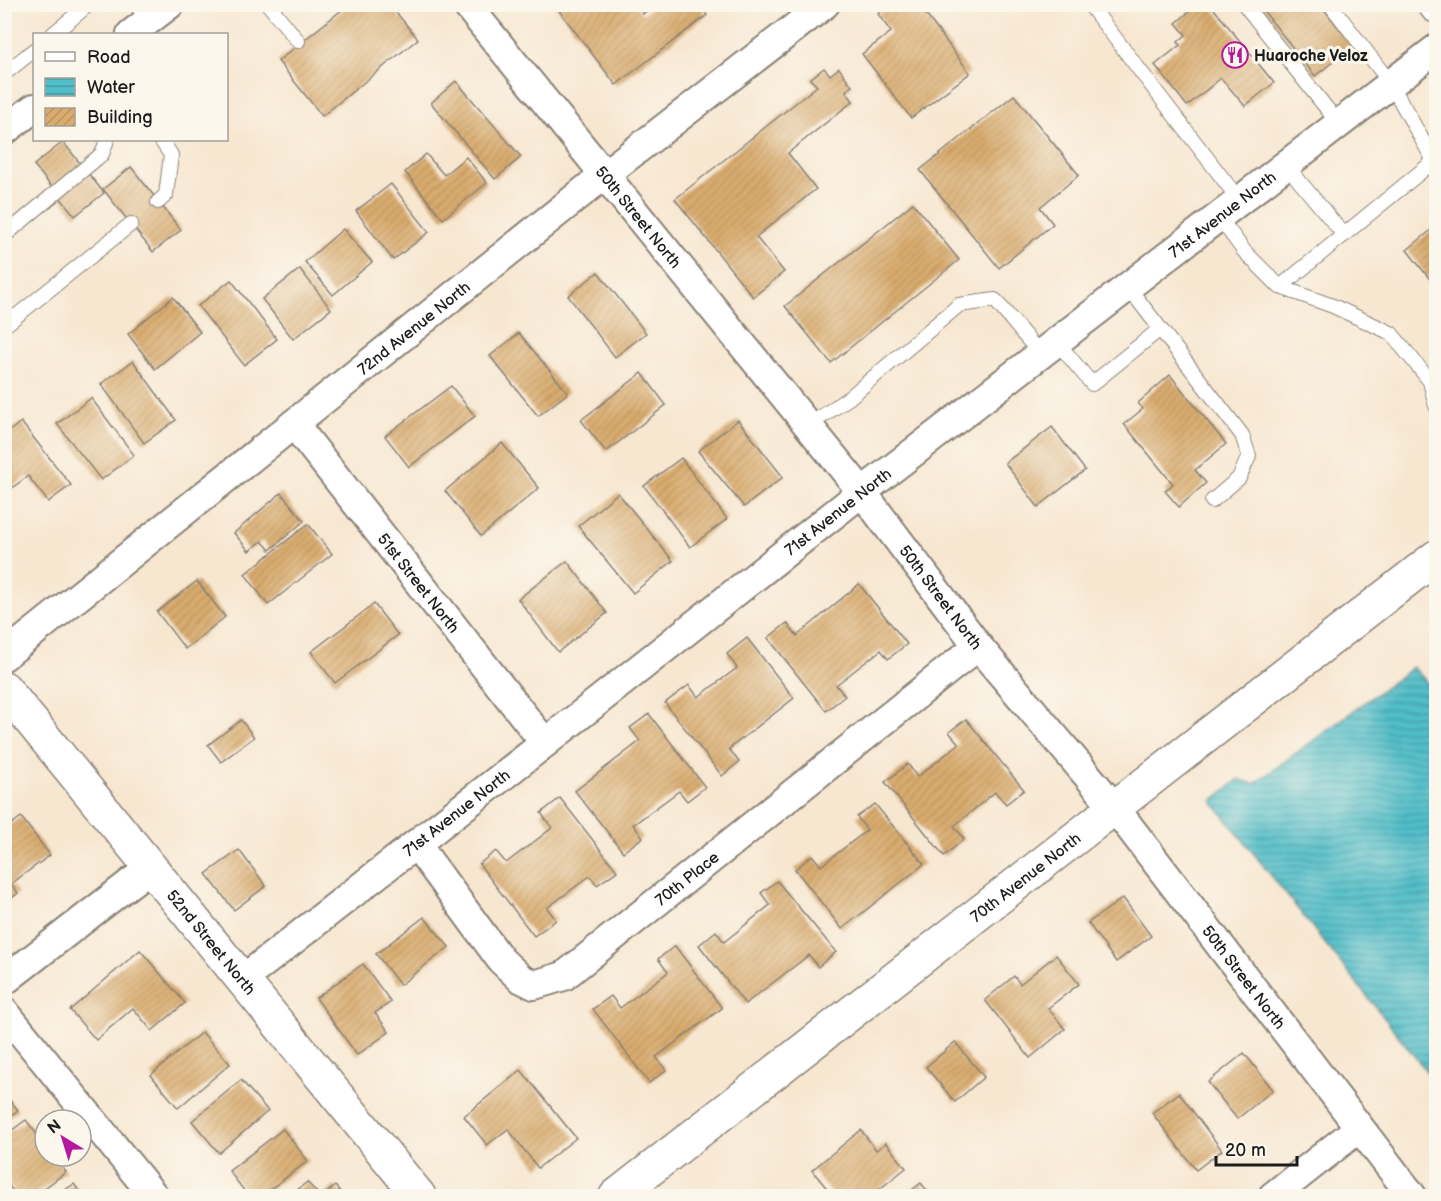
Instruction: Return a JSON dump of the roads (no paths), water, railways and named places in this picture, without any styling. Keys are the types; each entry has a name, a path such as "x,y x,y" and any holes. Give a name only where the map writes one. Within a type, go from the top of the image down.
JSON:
{"street":[{"name":"50th Street North","path":"466,4 862,492 978,646 1114,807 1412,1197"},
{"name":"72nd Avenue North","path":"4,656 604,175 825,4"},
{"name":"71st Avenue North","path":"242,980 862,492 1437,49"},
{"path":"7,124 33,109"},
{"name":"51st Street North","path":"294,424 545,743"},
{"name":"70th Avenue North","path":"616,1197 1437,557"},
{"name":"70th Place","path":"416,844 501,960 520,978 534,985 550,981 564,976 978,646"},
{"name":"52nd Street North","path":"4,688 419,1197"},
{"path":"4,981 151,867"},
{"path":"4,1011 154,1197"},
{"path":"1273,1197 1359,1128"}],"lane":[{"path":"54,33 89,4"},
{"path":"268,4 298,41"},
{"path":"1089,4 1229,209 1244,250 1280,287 1333,306 1390,333 1430,381 1437,406"},
{"path":"1244,4 1339,124"},
{"path":"1280,287 1436,161 1391,84 1330,4"},
{"path":"4,74 33,51"},
{"path":"4,236 102,154 107,141"},
{"path":"158,202 166,195 171,155 162,141"},
{"path":"1286,165 1344,235"},
{"path":"4,326 131,224"},
{"path":"1128,287 1242,435 1249,456 1239,478 1212,501"},
{"path":"808,426 850,397 959,305 995,300 1092,384 1160,329"}],"water":[{"path":"1413,667 1436,692 1436,1083 1212,801 1239,779 1254,784"}],"place":[{"name":"Huaroche Veloz","path":"1235,55"}]}
